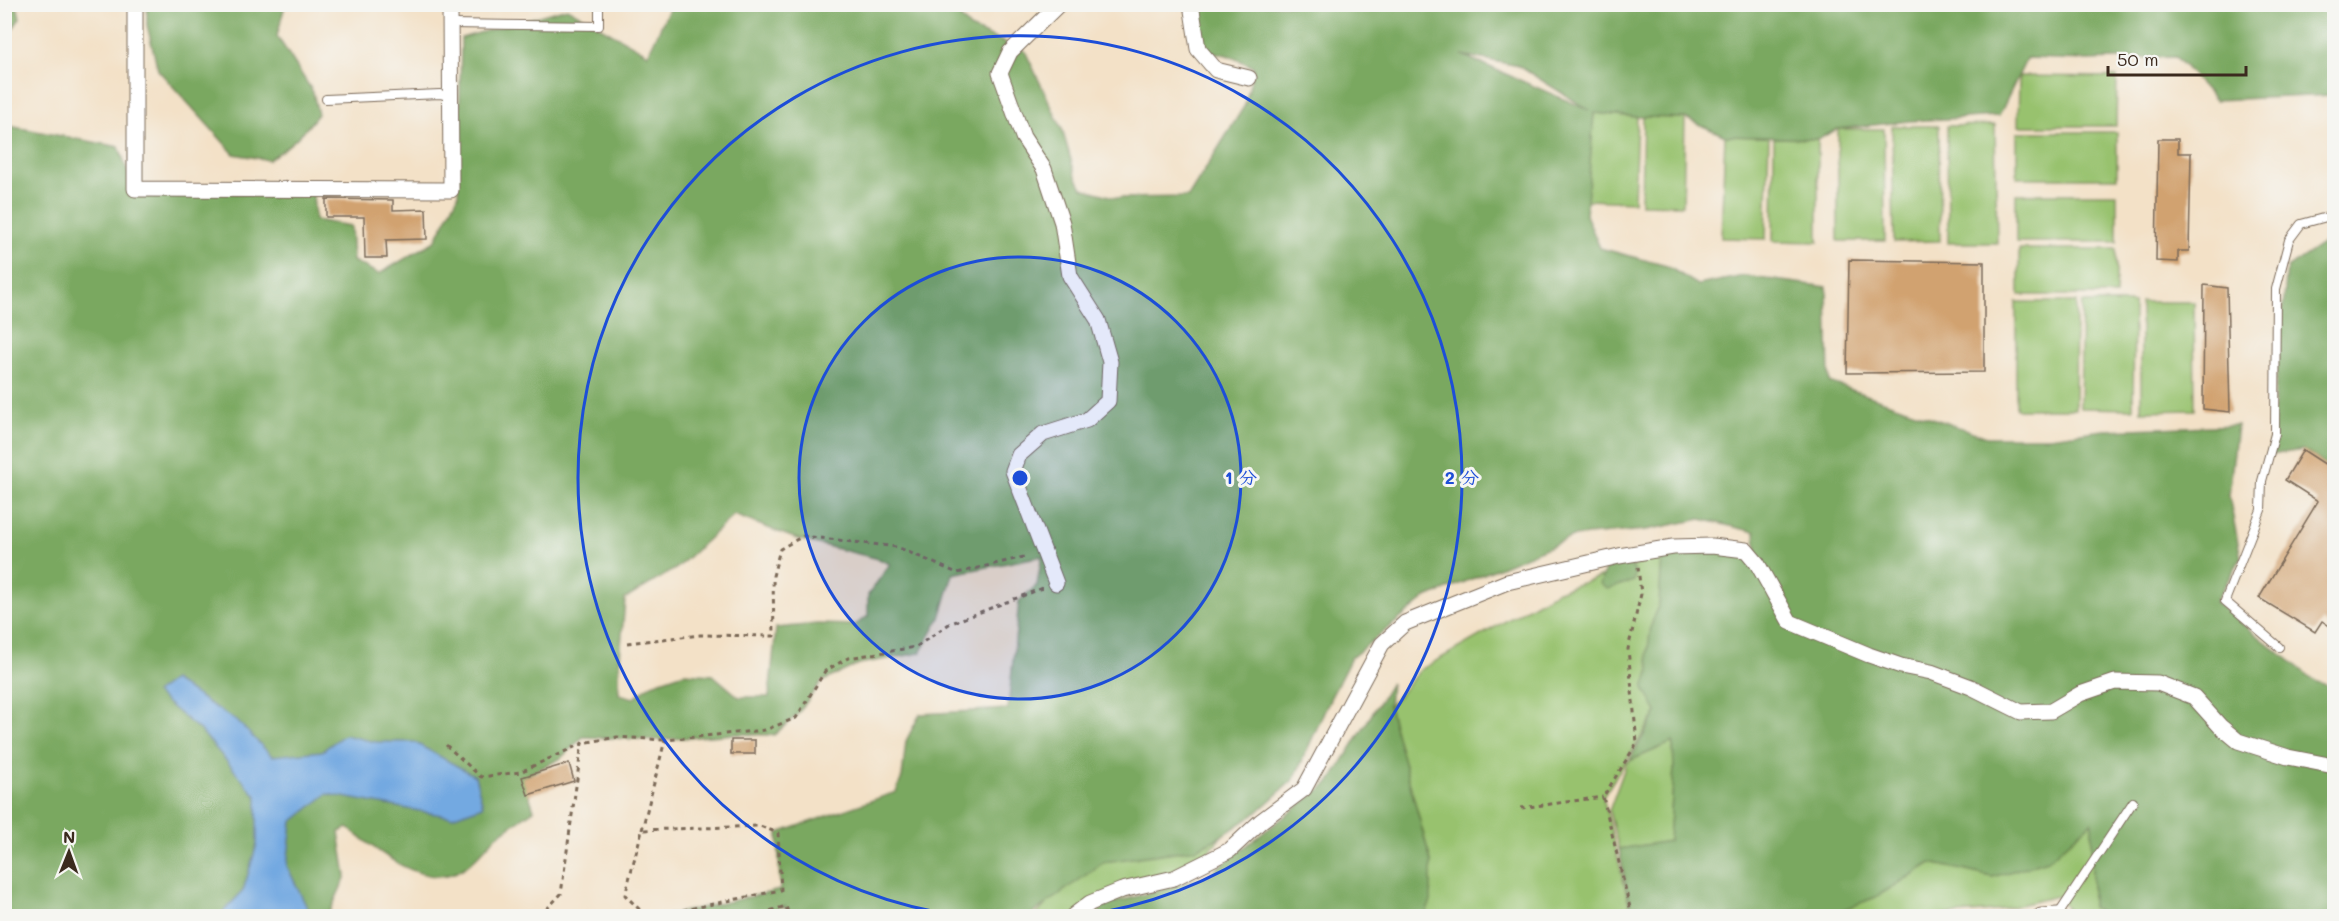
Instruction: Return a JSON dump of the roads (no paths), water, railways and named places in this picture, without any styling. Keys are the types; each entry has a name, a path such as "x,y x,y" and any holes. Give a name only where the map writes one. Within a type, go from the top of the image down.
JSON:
{"street":[{"path":"135,4 135,189 451,190 450,4"},
{"path":"1056,583 1013,471 1019,455 1043,435 1088,420 1108,401 1110,362 1098,320 1070,276 1062,223 1044,169 1023,137 1000,73 1010,52 1059,4"},
{"path":"1191,4 1198,49 1216,70 1249,78"},
{"path":"1073,916 1090,903 1122,890 1174,878 1230,850 1261,821 1304,789 1382,644 1405,623 1508,582 1636,553 1673,547 1712,546 1746,550 1757,563 1790,622 1869,655 1901,666 1931,672 1971,687 2021,712 2052,711 2080,694 2115,682 2158,683 2194,697 2220,726 2238,741 2288,757 2334,766"},
{"path":"2040,916 2058,916"}],"lane":[{"path":"450,24 599,26 599,4"},
{"path":"326,99 440,94 451,97"},
{"path":"2279,647 2225,601 2261,510 2262,481 2275,434 2276,289 2289,240 2301,224 2334,215"},
{"path":"2058,916 2133,802"}],"water":[{"path":"173,680 238,722 272,756 322,751 344,735 376,742 414,742 475,776 483,806 452,817 327,794 292,822 287,866 311,916 219,916 243,891 257,844 257,797 202,732 155,693"}]}
